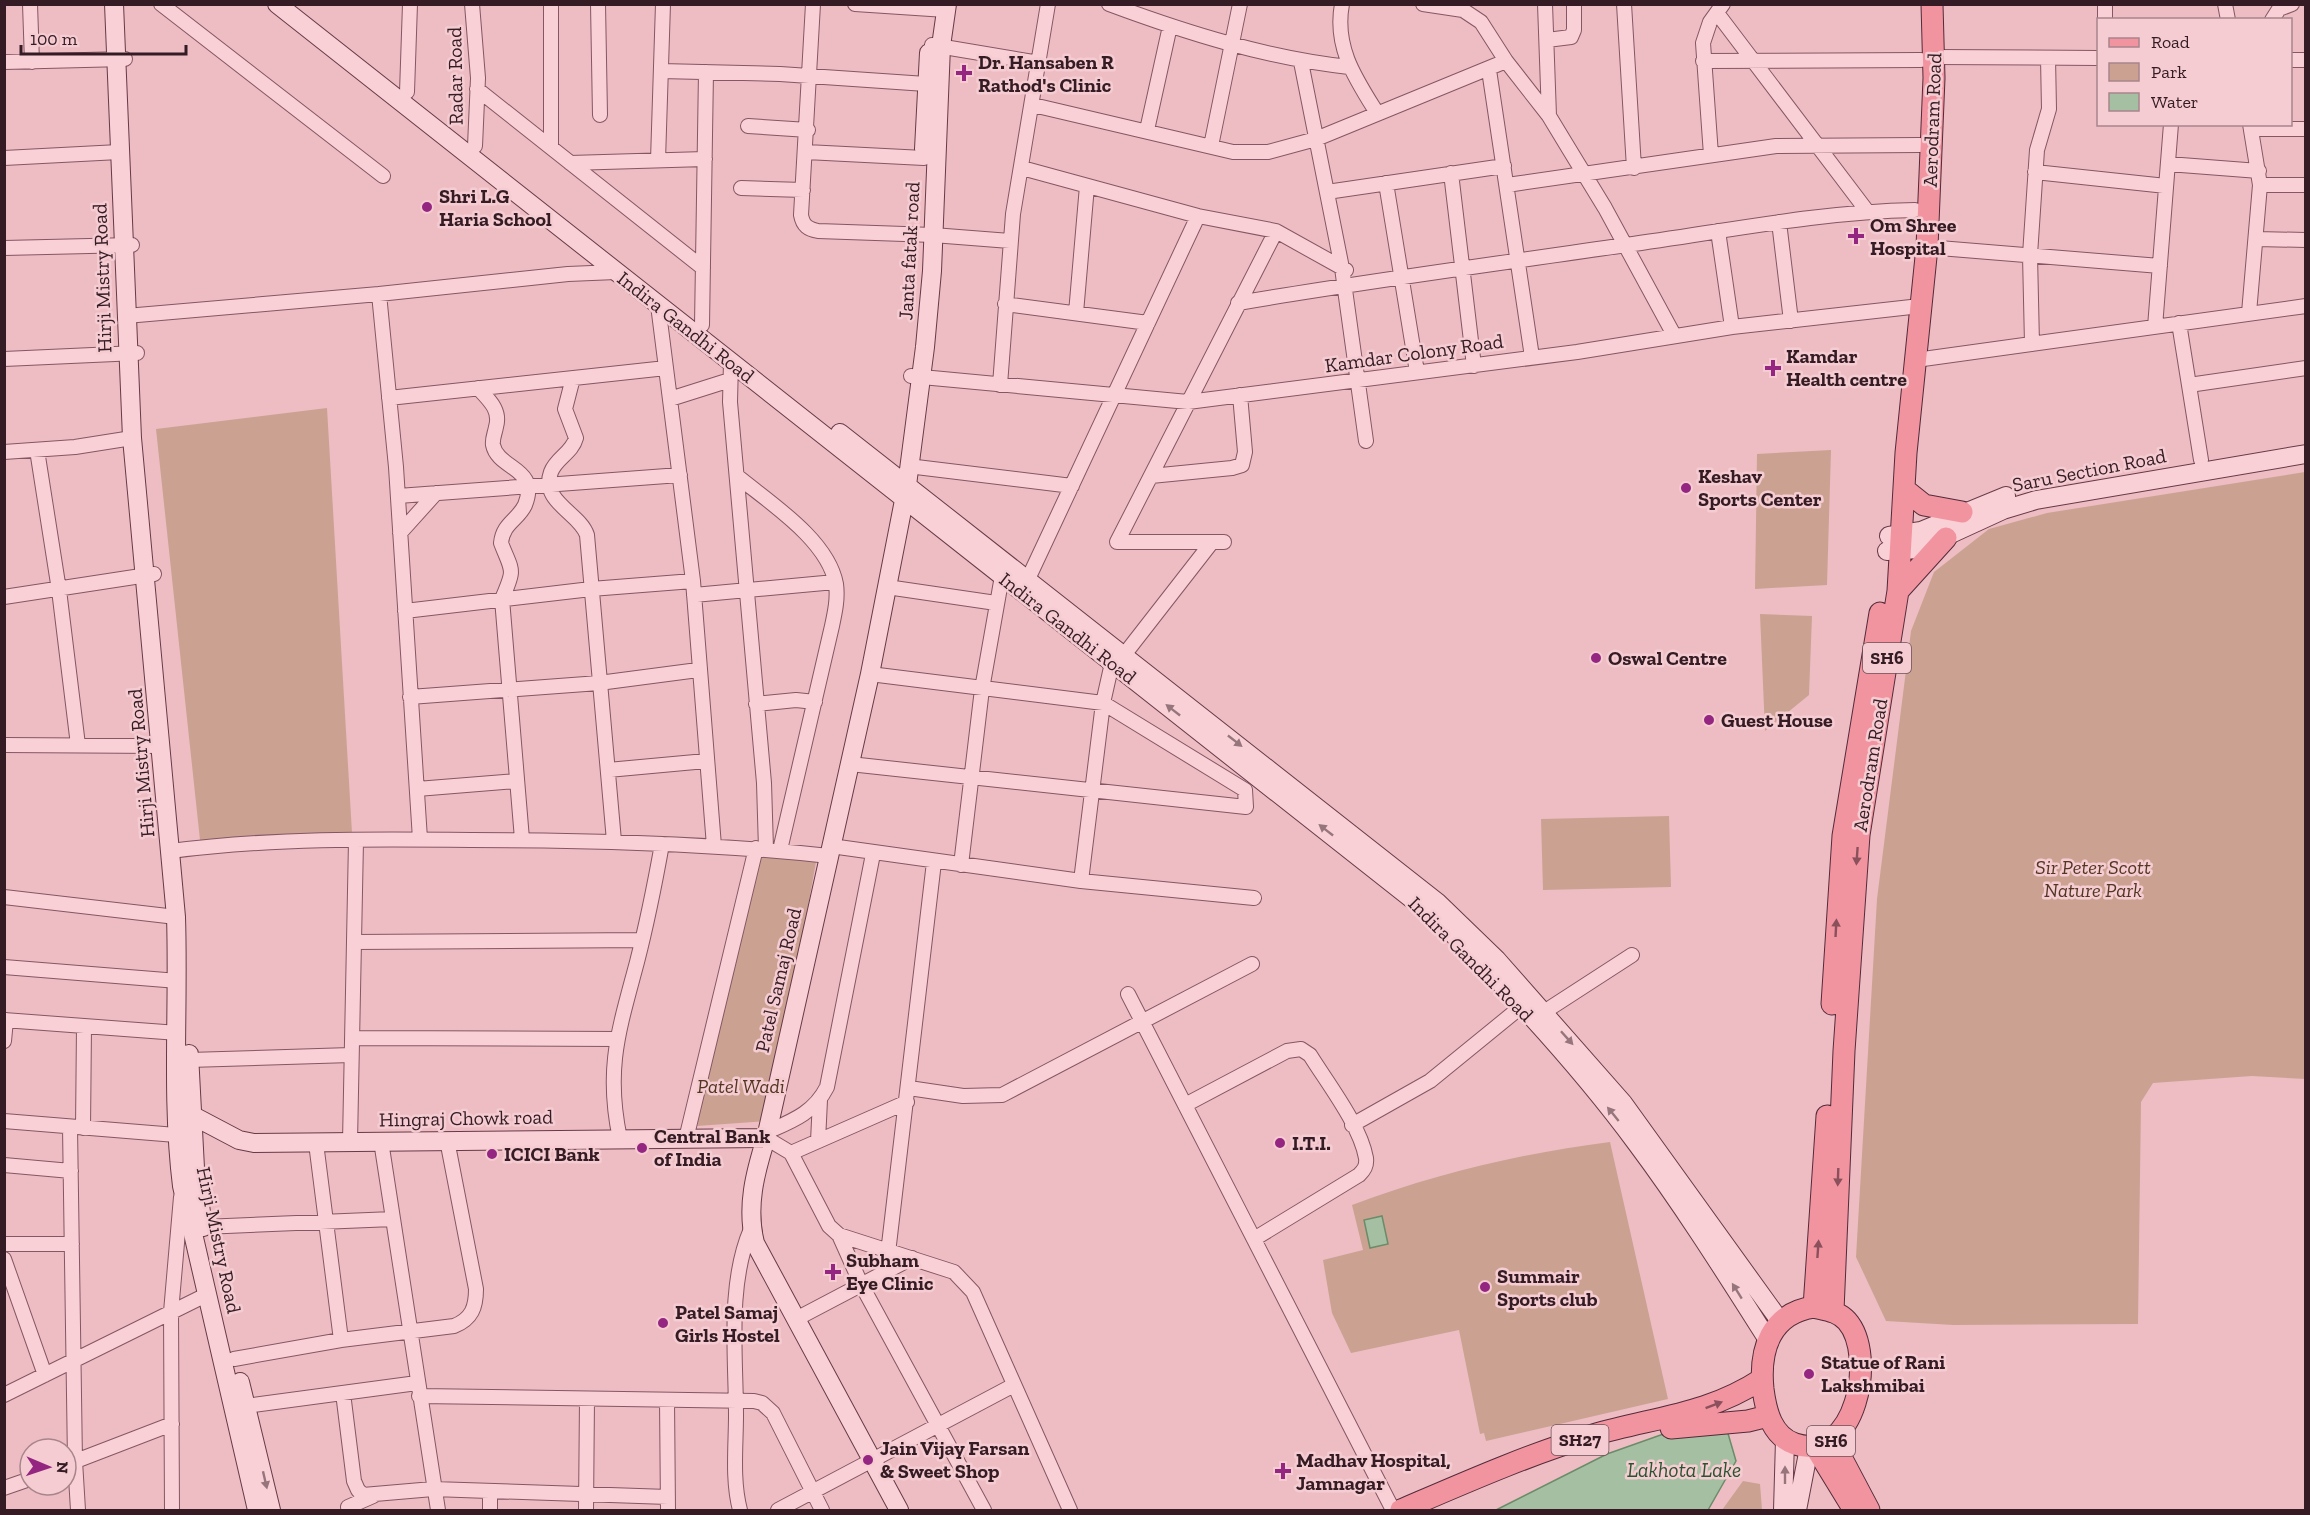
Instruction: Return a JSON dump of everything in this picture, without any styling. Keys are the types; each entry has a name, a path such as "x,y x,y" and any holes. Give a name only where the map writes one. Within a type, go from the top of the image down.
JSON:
{"main road":[{"name":"Hirji Mistry Road","path":"114,4 120,60 131,316 132,438 149,575 176,850 193,1117 185,1136 182,1186 257,1510"},
{"name":"Hirji Mistry Road","path":"123,4 119,152 128,245"},
{"name":"Indira Gandhi Road","path":"277,4 731,355 1028,579 1118,659 1433,916 1522,1006 1636,1143 1719,1262 1768,1340"},
{"name":"Indira Gandhi Road","path":"297,4 475,146 620,267"},
{"name":"Aerodram Road","path":"1823,1309 1859,835 1898,591 1895,543 1914,307 1927,247 1928,58 1918,4"},
{"name":"Aerodram Road","path":"1823,1309 1843,836 1904,489 1916,360 1915,210 1932,4"},
{"name":"Janta fatak road","path":"901,483 932,271 927,235 935,45 941,7"},
{"path":"927,235 924,158 926,84 935,45"},
{"name":"Indira Gandhi Road","path":"658,297 702,325 731,355"},
{"name":"Hirji Mistry Road","path":"132,354 162,746 176,850 177,1105 203,1227 271,1510"},
{"name":"Saru Section Road","path":"1895,543 1962,512 2021,492 2306,442"},
{"name":"Saru Section Road","path":"1895,543 1918,549 1946,538 1987,516 2037,500 2306,454"},
{"name":"Indira Gandhi Road","path":"901,483 1002,576 1118,659 1437,902 1497,960 1623,1103 1780,1321"},
{"name":"Patel Samaj Road","path":"899,1510 754,1243 751,1229 753,1180 766,1135 888,587 901,483"},
{"path":"1904,489 1924,505 1962,512"},
{"path":"1898,591 1946,538"},
{"name":"Hingraj Chowk road","path":"177,1105 193,1117 239,1140 254,1143 686,1139 766,1135"},
{"path":"185,1136 239,1140"},
{"path":"1780,1321 1791,1313 1823,1309"},
{"name":"SH6","path":"1819,1445 1850,1418 1859,1380 1859,1354 1854,1334 1846,1320 1823,1309"},
{"name":"SH6","path":"1780,1321 1768,1340 1762,1379 1768,1416 1776,1431 1785,1440 1819,1445 1869,1510"},
{"name":"SH27","path":"1401,1510 1502,1466 1592,1436 1704,1409 1734,1397 1762,1379"},
{"name":"SH27","path":"1428,1510 1590,1448 1667,1428 1748,1421 1768,1416"},
{"path":"1783,1510 1785,1440"},
{"path":"1797,1510 1819,1445"},
{"name":"SH6","path":"1819,1445 1854,1510"}],"street":[{"path":"30,4 32,62"},
{"path":"161,4 383,176"},
{"path":"407,92 410,4"},
{"name":"Radar Road","path":"472,4 477,89 475,146"},
{"path":"551,4 551,147"},
{"path":"598,4 600,115"},
{"path":"658,160 663,4"},
{"path":"813,4 808,76 808,130 801,215 803,224 810,230 1010,241"},
{"path":"855,4 941,7"},
{"path":"1000,385 1010,241 1048,4"},
{"path":"1211,146 1240,4"},
{"path":"1342,4 1340,27 1348,68 1377,113"},
{"path":"1423,4 1463,7 1481,22 1506,61 1549,116 1586,176 1674,335"},
{"path":"1545,4 1549,116"},
{"path":"1547,40 1571,37 1574,30 1574,4"},
{"path":"1624,4 1634,168"},
{"path":"2273,18 2279,9 2292,4"},
{"path":"1113,5 1170,26 1301,62 1348,68"},
{"path":"1711,154 1702,61 1705,31 1720,9 1752,61 1867,211"},
{"path":"1147,130 1170,26"},
{"path":"935,45 1039,63"},
{"path":"2032,344 2030,255 2037,150 2049,109 2048,58"},
{"path":"1702,61 2097,58"},
{"path":"4,62 120,60"},
{"path":"1033,105 1211,146 1250,153 1268,152 1316,139 1489,70 1506,61"},
{"path":"1301,62 1342,268 1366,441"},
{"path":"1489,70 1532,357"},
{"path":"661,71 808,76 926,84"},
{"path":"702,325 706,72"},
{"path":"477,89 703,268"},
{"path":"748,126 808,130"},
{"path":"2155,327 2171,126"},
{"path":"2249,314 2257,239 2260,178 2251,127 2306,129"},
{"path":"1507,185 1586,176 1711,154 1815,144 1920,145"},
{"path":"4,158 119,152"},
{"path":"806,152 924,158"},
{"path":"570,163 705,159"},
{"path":"2168,164 2306,185"},
{"path":"1327,192 1504,166"},
{"path":"1022,168 1198,216 1276,231 1365,281"},
{"path":"2035,172 2166,186"},
{"path":"1451,173 1474,366"},
{"path":"1386,183 1417,372"},
{"path":"1076,313 1087,186"},
{"path":"741,188 803,190"},
{"path":"1238,303 1365,281 1779,222 1867,211 1915,210"},
{"path":"1028,579 1198,216"},
{"path":"1779,222 1791,321"},
{"path":"1081,881 1103,703 1118,659 1218,542 1117,542 1276,231"},
{"path":"1718,231 1732,327"},
{"path":"2257,239 2306,240"},
{"path":"4,248 128,245"},
{"path":"1927,247 2160,266"},
{"path":"131,316 379,294 620,267"},
{"path":"379,294 398,496 420,839"},
{"path":"658,297 693,588 714,846"},
{"path":"1005,304 1148,323"},
{"path":"1916,360 2306,306"},
{"name":"Kamdar Colony Road","path":"916,376 1188,402 1599,349 1732,327 1914,307"},
{"path":"2179,323 2201,459"},
{"path":"4,359 132,354"},
{"path":"686,1139 761,848 764,783 737,476 730,380 731,355"},
{"path":"389,398 666,368"},
{"path":"2189,385 2306,368"},
{"path":"573,378 565,409 576,438 551,471 550,484 562,509 585,528 614,841"},
{"path":"670,399 730,380"},
{"path":"478,388 496,409 498,417 493,446 496,452 523,474 528,486 525,505 502,534 501,543 511,563 508,584 502,599 522,839"},
{"path":"1151,476 1242,465 1245,452 1240,395"},
{"path":"4,452 132,438"},
{"path":"37,450 78,745"},
{"path":"398,496 680,475"},
{"path":"737,476 813,540 830,566 836,582 836,606 780,850"},
{"path":"901,483 1072,486"},
{"path":"400,533 436,493"},
{"path":"4,597 149,575"},
{"path":"961,866 982,689 1002,576"},
{"path":"405,611 591,589 693,588 748,591 836,582"},
{"path":"888,587 996,603"},
{"path":"410,698 509,691 698,670"},
{"path":"850,764 1246,807 1245,790 1103,703 870,674"},
{"path":"756,704 796,700 815,702"},
{"path":"4,745 162,746"},
{"path":"608,770 706,761"},
{"path":"417,789 517,781"},
{"path":"176,850 420,839 614,841 873,854 1081,881 1254,898"},
{"path":"350,1142 356,841"},
{"path":"620,1139 613,1108 612,1080 617,1039 642,940 662,844"},
{"path":"873,854 827,1087 820,1100 798,1118 766,1135 791,1154 829,1226 839,1235 888,1253 912,1258 954,1272 965,1281 973,1292 1070,1510"},
{"path":"888,1253 934,862"},
{"path":"5,898 176,917"},
{"path":"354,942 642,940"},
{"path":"1544,1012 1632,955"},
{"path":"791,1154 908,1095 1002,1095 1252,964"},
{"path":"4,967 178,981"},
{"path":"1128,994 1393,1510"},
{"path":"1352,1125 1430,1081 1522,1006"},
{"path":"4,1041 5,1020 178,1033"},
{"path":"71,1437 74,1360 71,1171 77,1128 84,1026"},
{"path":"352,1038 617,1039"},
{"path":"1185,1105 1287,1051 1300,1049 1310,1055 1352,1125 1366,1158 1366,1167 1359,1175 1254,1239"},
{"path":"189,1060 351,1056"},
{"path":"818,1141 820,1100"},
{"path":"4,1121 185,1136"},
{"path":"234,1359 341,1340 454,1326 464,1322 471,1315 476,1301 447,1140"},
{"path":"381,1141 438,1510"},
{"path":"316,1143 341,1340"},
{"path":"4,1165 71,1171"},
{"path":"172,1510 171,1312 182,1186"},
{"path":"203,1227 393,1219"},
{"path":"740,1510 737,1493 736,1303 741,1261 751,1229"},
{"path":"839,1235 861,1284 984,1510"},
{"path":"4,1244 72,1244"},
{"path":"796,1319 912,1258"},
{"path":"4,1259 45,1375"},
{"path":"4,1395 207,1294"},
{"path":"778,1510 1014,1385"},
{"path":"246,1406 343,1393 418,1389 587,1399 762,1403 773,1413 822,1510"},
{"path":"343,1393 354,1481 363,1495 373,1496 433,1489 586,1495 668,1504 668,1400"},
{"path":"586,1510 587,1399"},
{"path":"78,1460 172,1424"},
{"path":"490,1491 490,1510"},
{"path":"348,1507 373,1496"}],"green space":[{"path":"327,408 352,833 200,840 156,429"},
{"path":"1831,450 1827,585 1755,589 1757,454"},
{"name":"Sir Peter Scott Nature Park","path":"2305,472 2305,1079 2252,1076 2153,1083 2141,1102 2138,1324 1953,1325 1886,1321 1856,1257 1877,899 1911,631 1934,572 1989,529 2047,513"},
{"path":"1760,614 1812,616 1809,695 1765,731"},
{"path":"1669,816 1671,887 1543,890 1541,819"},
{"name":"Patel Wadi","path":"757,855 816,862 769,1121 697,1126"},
{"name":"Summair Sports club","path":"1610,1142 1668,1399 1486,1441 1484,1433 1480,1434 1459,1330 1351,1353 1332,1313 1323,1260 1363,1250 1352,1205 1479,1166 1544,1152"},
{"path":"1743,1481 1760,1484 1762,1510 1722,1510"}],"water":[{"path":"1382,1216 1388,1244 1370,1248 1364,1220"},
{"name":"Lakhota Lake","path":"1686,1426 1727,1430 1736,1461 1708,1510 1496,1510 1607,1454"}],"place":[{"name":"Dr. Hansaben R Rathod's Clinic","path":"964,73"},
{"name":"Shri L.G Haria School","path":"427,207"},
{"name":"Om Shree Hospital","path":"1856,236"},
{"name":"Kamdar Health centre","path":"1773,368"},
{"name":"Keshav Sports Center","path":"1686,488"},
{"name":"Oswal Centre","path":"1596,658"},
{"name":"Guest House","path":"1709,720"},
{"name":"I.T.I.","path":"1280,1143"},
{"name":"Central Bank of India","path":"642,1148"},
{"name":"ICICI Bank","path":"492,1154"},
{"name":"Subham Eye Clinic","path":"833,1272"},
{"name":"Summair Sports club","path":"1485,1287"},
{"name":"Patel Samaj Girls Hostel","path":"663,1323"},
{"name":"Statue of Rani Lakshmibai","path":"1809,1374"},
{"name":"Jain Vijay Farsan & Sweet Shop","path":"868,1460"},
{"name":"Madhav Hospital, Jamnagar","path":"1283,1471"}]}
